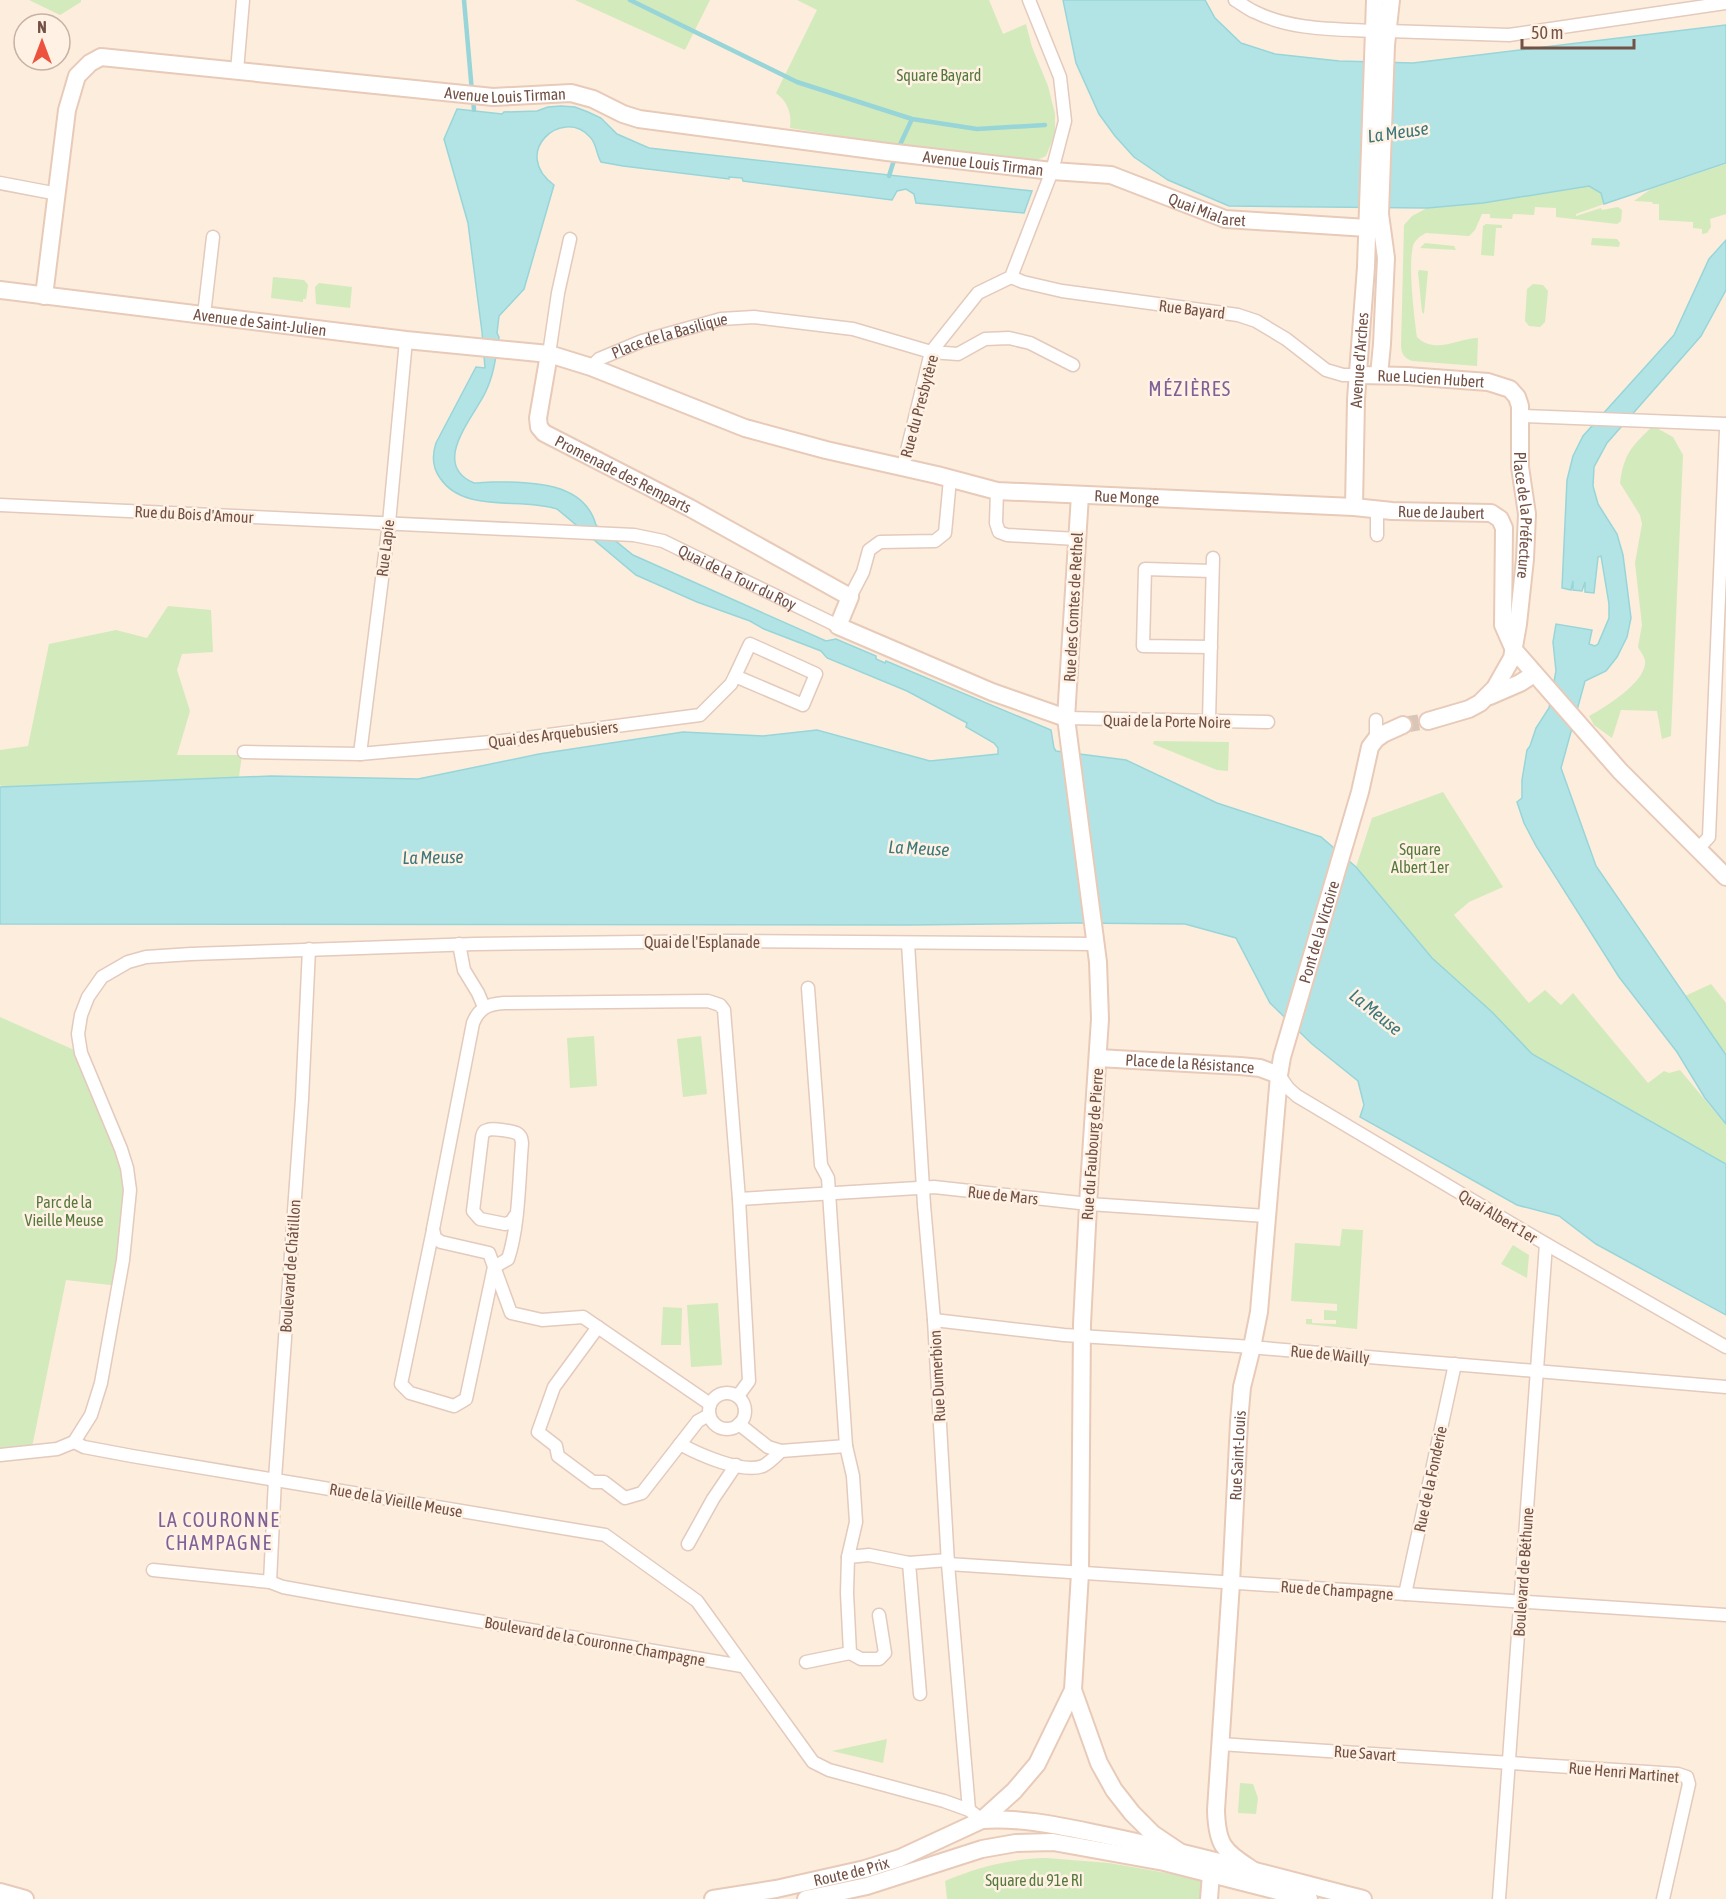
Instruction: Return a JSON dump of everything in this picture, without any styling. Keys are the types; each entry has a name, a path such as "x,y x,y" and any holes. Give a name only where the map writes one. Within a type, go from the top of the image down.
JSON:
{"main road":[{"path":"1372,219 1380,38 1375,0"},
{"path":"1380,38 1391,0"},
{"name":"Avenue Louis Tirman","path":"44,296 67,110 77,76 90,63 101,57 493,97 571,93 593,99 639,119 785,140 1052,171"},
{"name":"Quai Mialaret","path":"1052,171 1111,175 1225,219 1372,219"},
{"name":"Avenue d'Arches","path":"1354,507 1356,399 1372,219"},
{"name":"Avenue d'Arches","path":"1372,219 1386,258 1379,375"},
{"name":"Avenue de Saint-Julien","path":"0,290 406,340 549,354 591,367"},
{"name":"Promenade des Remparts","path":"549,354 538,418 539,427 544,433 690,508 850,597"},
{"name":"Place de la Basilique","path":"591,367 745,428 826,450 903,467"},
{"name":"Rue Lucien Hubert","path":"1359,375 1488,382 1503,386"},
{"name":"Place de la Préfecture","path":"1487,698 1510,665 1514,650 1525,559 1527,514 1520,467 1520,406 1517,397 1510,389 1503,386"},
{"name":"Rue Monge","path":"903,467 997,491 1354,507"},
{"name":"Rue des Comtes de Rethel","path":"1066,718 1080,495"},
{"name":"Rue de Jaubert","path":"1354,507 1485,512 1500,519 1504,528 1503,625 1514,650"},
{"path":"838,626 850,597"},
{"name":"Quai de la Tour du Roy","path":"838,626 992,692 1066,718"},
{"path":"1514,650 1620,771 1726,877"},
{"name":"Place de la Préfecture","path":"1428,721 1469,709 1520,683 1539,679"},
{"name":"Rue du Faubourg de Pierre","path":"1066,718 1096,944 1100,1019 1083,1336 1080,1573 1073,1690"},
{"name":"Pont de la Victoire","path":"1291,1027 1362,783 1367,757 1378,731 1403,725"},
{"name":"Rue Saint-Louis","path":"1254,1871 1224,1849 1217,1827 1216,1810 1242,1387 1259,1312 1279,1075 1291,1027"},
{"name":"Place de la Résistance","path":"1098,1058 1240,1065 1260,1068 1279,1075"},
{"path":"1073,1690 1099,1763 1114,1790 1132,1814 1153,1834 1211,1873"},
{"name":"Route de Prix","path":"713,1899 776,1889 865,1869 900,1858 976,1815 1014,1791 1037,1764 1073,1690"},
{"path":"976,1815 1046,1842 1164,1862 1310,1899"},
{"path":"921,1868 974,1839 980,1832 976,1815"},
{"name":"Route de Prix","path":"976,1815 1050,1824 1133,1841 1363,1899"},
{"name":"Route de Prix","path":"806,1899 867,1886 982,1849 1016,1843 1046,1842"},
{"path":"1209,1899 1211,1873"},
{"path":"0,1892 25,1899"}],"street":[{"path":"237,71 243,0"},
{"path":"1011,277 1052,171 1065,121 1060,77 1029,0"},
{"path":"1235,0 1255,12 1281,22 1380,38 1509,35 1672,5 1726,3"},
{"path":"0,183 58,194"},
{"path":"204,315 213,237"},
{"name":"Promenade des Remparts","path":"549,354 558,293 570,239"},
{"name":"Rue du Presbytère","path":"903,467 931,352 978,293 1011,277"},
{"name":"Rue Bayard","path":"1011,277 1062,291 1238,315 1256,321 1286,339 1326,370 1343,375 1359,375"},
{"name":"Place de la Basilique","path":"591,367 599,358 642,341 721,319 754,317 854,329 931,352 958,354 985,339 1009,338 1030,344 1073,365"},
{"name":"Rue Lapie","path":"360,754 389,523 406,340"},
{"path":"1521,416 1726,424"},
{"path":"1698,849 1709,837 1720,710 1726,430"},
{"path":"850,597 863,572 869,550 880,542 935,541 945,533 950,478"},
{"path":"997,491 996,523 999,532 1007,535 1077,539"},
{"name":"Rue du Bois d'Amour","path":"0,505 389,523"},
{"path":"1377,509 1377,535"},
{"name":"Quai de la Tour du Roy","path":"389,523 633,535 663,541 838,626"},
{"path":"1209,722 1211,647 1212,565 1145,569 1143,645 1211,647"},
{"name":"Quai des Arquebusiers","path":"244,752 360,754 502,741 700,716 726,690 750,644 816,674 803,705 735,676"},
{"name":"Quai de la Porte Noire","path":"1066,718 1268,723"},
{"name":"Quai de l'Esplanade","path":"74,1442 91,1415 101,1383 123,1260 130,1190 121,1149 81,1053 78,1034 81,1016 88,997 102,977 128,962 146,957 459,944 718,941 1096,944"},
{"name":"Rue Dumerbion","path":"908,943 922,1188 934,1320 948,1562 976,1815"},
{"path":"459,944 464,970 484,1007"},
{"name":"Boulevard de Châtillon","path":"270,1582 275,1479 302,1100 309,949"},
{"path":"808,988 821,1165 828,1178 846,1446 853,1476 856,1522 848,1557 850,1653"},
{"path":"515,1216 511,1222 505,1224 480,1219 473,1211 482,1137 483,1133 489,1129 513,1132 520,1135 521,1139 513,1244 508,1259 494,1267 466,1399 454,1406 410,1393 401,1384 473,1023 477,1014 492,1003 708,1001 720,1005 725,1017 739,1199 749,1381 738,1396"},
{"name":"Quai Albert 1er","path":"1279,1075 1297,1096 1546,1244 1726,1347"},
{"name":"Rue de Mars","path":"739,1199 922,1188 1089,1204 1266,1216"},
{"path":"433,1229 435,1238 441,1242 489,1253 512,1314 542,1320 583,1317 598,1327 710,1409 716,1425 722,1428 734,1428 743,1419 745,1407 738,1396 722,1393 717,1395 710,1409 642,1492 625,1498 604,1482 593,1482 558,1456 556,1446 538,1432 554,1387 598,1327"},
{"name":"Boulevard de Béthune","path":"1500,1899 1546,1244"},
{"name":"Rue de Wailly","path":"934,1320 1083,1336 1252,1347 1726,1387"},
{"name":"Rue de la Fonderie","path":"1405,1594 1455,1364"},
{"path":"739,1424 768,1447 782,1451 846,1446"},
{"path":"0,1455 57,1449 74,1442"},
{"name":"Rue de la Vieille Meuse","path":"74,1442 84,1447 132,1456 605,1535 697,1601 742,1666"},
{"path":"680,1444 695,1453 750,1469 764,1466 782,1451"},
{"path":"688,1544 713,1499 736,1465"},
{"name":"Rue de Champagne","path":"848,1557 869,1555 909,1563 948,1562 1080,1573 1726,1615"},
{"path":"909,1563 920,1694"},
{"name":"Boulevard de la Couronne Champagne","path":"153,1569 270,1582 283,1587 344,1598 742,1666"},
{"path":"806,1662 850,1653 861,1659 879,1659 885,1653 879,1615"},
{"path":"742,1666 813,1762 829,1770 944,1801 976,1815"},
{"name":"Rue Savart","path":"1220,1744 1509,1762"},
{"name":"Rue Henri Martinet","path":"1509,1762 1678,1774 1687,1777 1689,1784 1664,1899"}],"green space":[{"path":"29,0 81,0 65,12 54,12"},
{"path":"575,0 710,0 685,50"},
{"name":"Square Bayard","path":"797,0 989,0 1003,34 1026,24 1032,47 1048,86 1055,114 1055,134 1046,156 1037,160 909,147 790,128 788,109 784,100 776,93 817,10"},
{"path":"1726,164 1726,214 1710,219 1711,227 1707,233 1702,234 1702,229 1693,228 1693,222 1659,220 1659,204 1634,201 1651,189"},
{"path":"1589,186 1601,193 1604,204 1576,214 1576,216 1601,208 1602,210 1618,207 1622,210 1621,221 1617,224 1556,217 1556,208 1535,207 1534,215 1513,214 1512,219 1490,218 1490,214 1482,214 1475,230 1469,236 1426,233 1418,238 1413,246 1411,266 1417,337 1431,345 1478,338 1477,366 1413,361 1404,356 1401,347 1404,225 1412,216 1427,208 1483,203"},
{"path":"1486,224 1502,225 1502,228 1496,228 1494,256 1481,255 1483,226"},
{"path":"1592,238 1617,239 1620,243 1619,247 1591,245"},
{"path":"1425,243 1454,246 1456,250 1420,248"},
{"path":"1419,270 1428,271 1424,314 1422,312"},
{"path":"273,277 304,280 308,285 306,299 303,299 303,302 271,298"},
{"path":"319,283 352,287 350,308 316,304 315,287"},
{"path":"1533,284 1543,285 1548,291 1545,322 1540,327 1529,326 1525,321 1527,289"},
{"path":"1653,426 1673,437 1683,455 1671,736 1662,739 1657,711 1621,710 1612,738 1594,725 1589,716 1633,685 1644,668 1645,660 1638,647 1642,625 1635,563 1642,524 1640,515 1620,483 1624,464 1630,451"},
{"path":"168,606 211,610 213,652 182,654 177,670 190,711 177,755 242,755 237,791 34,805 0,785 0,750 28,746 49,644 116,630 147,638"},
{"path":"1154,741 1229,742 1228,771 1217,770 1153,744"},
{"name":"Square Albert 1er","path":"1443,792 1503,887 1469,902 1454,915 1529,1003 1545,990 1561,1005 1573,993 1648,1083 1664,1071 1669,1073 1680,1070 1726,1125 1726,1164 1532,1054 1492,1012 1432,958 1356,867 1372,818"},
{"path":"1711,984 1726,1003 1726,1055 1685,996"},
{"name":"Parc de la Vieille Meuse","path":"0,1017 81,1053 127,1168 119,1286 66,1280 31,1452 0,1455"},
{"path":"594,1036 597,1086 570,1088 567,1038"},
{"path":"701,1036 707,1094 683,1097 677,1039"},
{"path":"1342,1229 1363,1230 1357,1329 1306,1324 1306,1319 1312,1319 1312,1323 1336,1324 1336,1320 1324,1320 1324,1310 1337,1311 1337,1304 1291,1301 1295,1243 1340,1246"},
{"path":"1513,1245 1529,1255 1527,1278 1501,1264"},
{"path":"718,1303 722,1365 691,1367 687,1305"},
{"path":"663,1307 682,1308 681,1345 661,1345"},
{"path":"887,1739 883,1763 832,1751"},
{"path":"1240,1783 1253,1784 1258,1798 1256,1814 1238,1813"},
{"name":"Square du 91e RI","path":"1046,1858 1109,1863 1201,1879 1200,1899 947,1899 945,1881 994,1865"}],"water":[{"name":"La Meuse","path":"1063,0 1205,0 1215,18 1241,43 1275,54 1339,61 1413,63 1726,25 1726,163 1604,204 1601,193 1589,186 1483,203 1427,208 1229,206 1168,180 1134,157 1115,136 1099,114 1076,63"},
{"name":"La Meuse","path":"561,106 575,107 601,118 617,134 649,148 1032,191 1024,213 916,203 914,194 906,189 897,191 892,200 743,181 742,178 729,177 729,179 623,166 601,162 590,137 579,129 566,127 555,130 545,137 539,148 537,160 542,172 554,185 524,289 499,316 497,333 499,337 489,385 459,439 455,452 455,464 461,475 474,483 538,484 568,492 590,511 596,525 633,555 826,641 836,639 876,656 876,659 885,663 886,661 1051,730 1056,751 1126,760 1217,803 1321,837 1356,867 1432,958 1492,1012 1532,1054 1726,1164 1726,1315 1596,1244 1559,1216 1517,1205 1360,1117 1364,1105 1358,1081 1312,1044 1270,1003 1236,938 1185,924 0,924 0,787 271,776 418,779 539,754 683,732 763,736 817,730 930,761 998,754 998,748 994,743 966,727 967,723 907,691 827,658 821,651 636,575 557,509 478,500 450,489 440,478 435,470 436,443 476,367 485,368 468,223 444,139 457,109 502,114"},
{"path":"1726,240 1726,290 1701,336 1607,443 1594,467 1593,486 1598,504 1617,534 1623,555 1631,618 1627,637 1617,657 1606,671 1585,681 1561,768 1596,866 1726,1055 1726,1124 1705,1098 1677,1052 1619,977 1536,846 1524,823 1517,802 1522,798 1522,780 1527,750 1536,728 1549,708 1556,671 1553,642 1556,624 1592,630 1589,644 1595,646 1609,618 1601,556 1598,557 1594,593 1585,592 1585,582 1582,591 1573,590 1573,581 1571,590 1562,588 1567,480 1573,456 1583,436 1674,335 1709,259"}],"waterway":[{"path":"464,0 472,92"},
{"path":"630,0 797,82 912,119 977,129 1045,125"},
{"path":"473,98 474,110"},
{"path":"898,149 912,119"},
{"path":"889,176 895,157"}],"tunnel":[{"path":"1403,725 1428,721"}],"district":[{"name":"MÉZIÈRES","path":"1190,388"},
{"name":"LA COURONNE CHAMPAGNE","path":"219,1530"}]}
